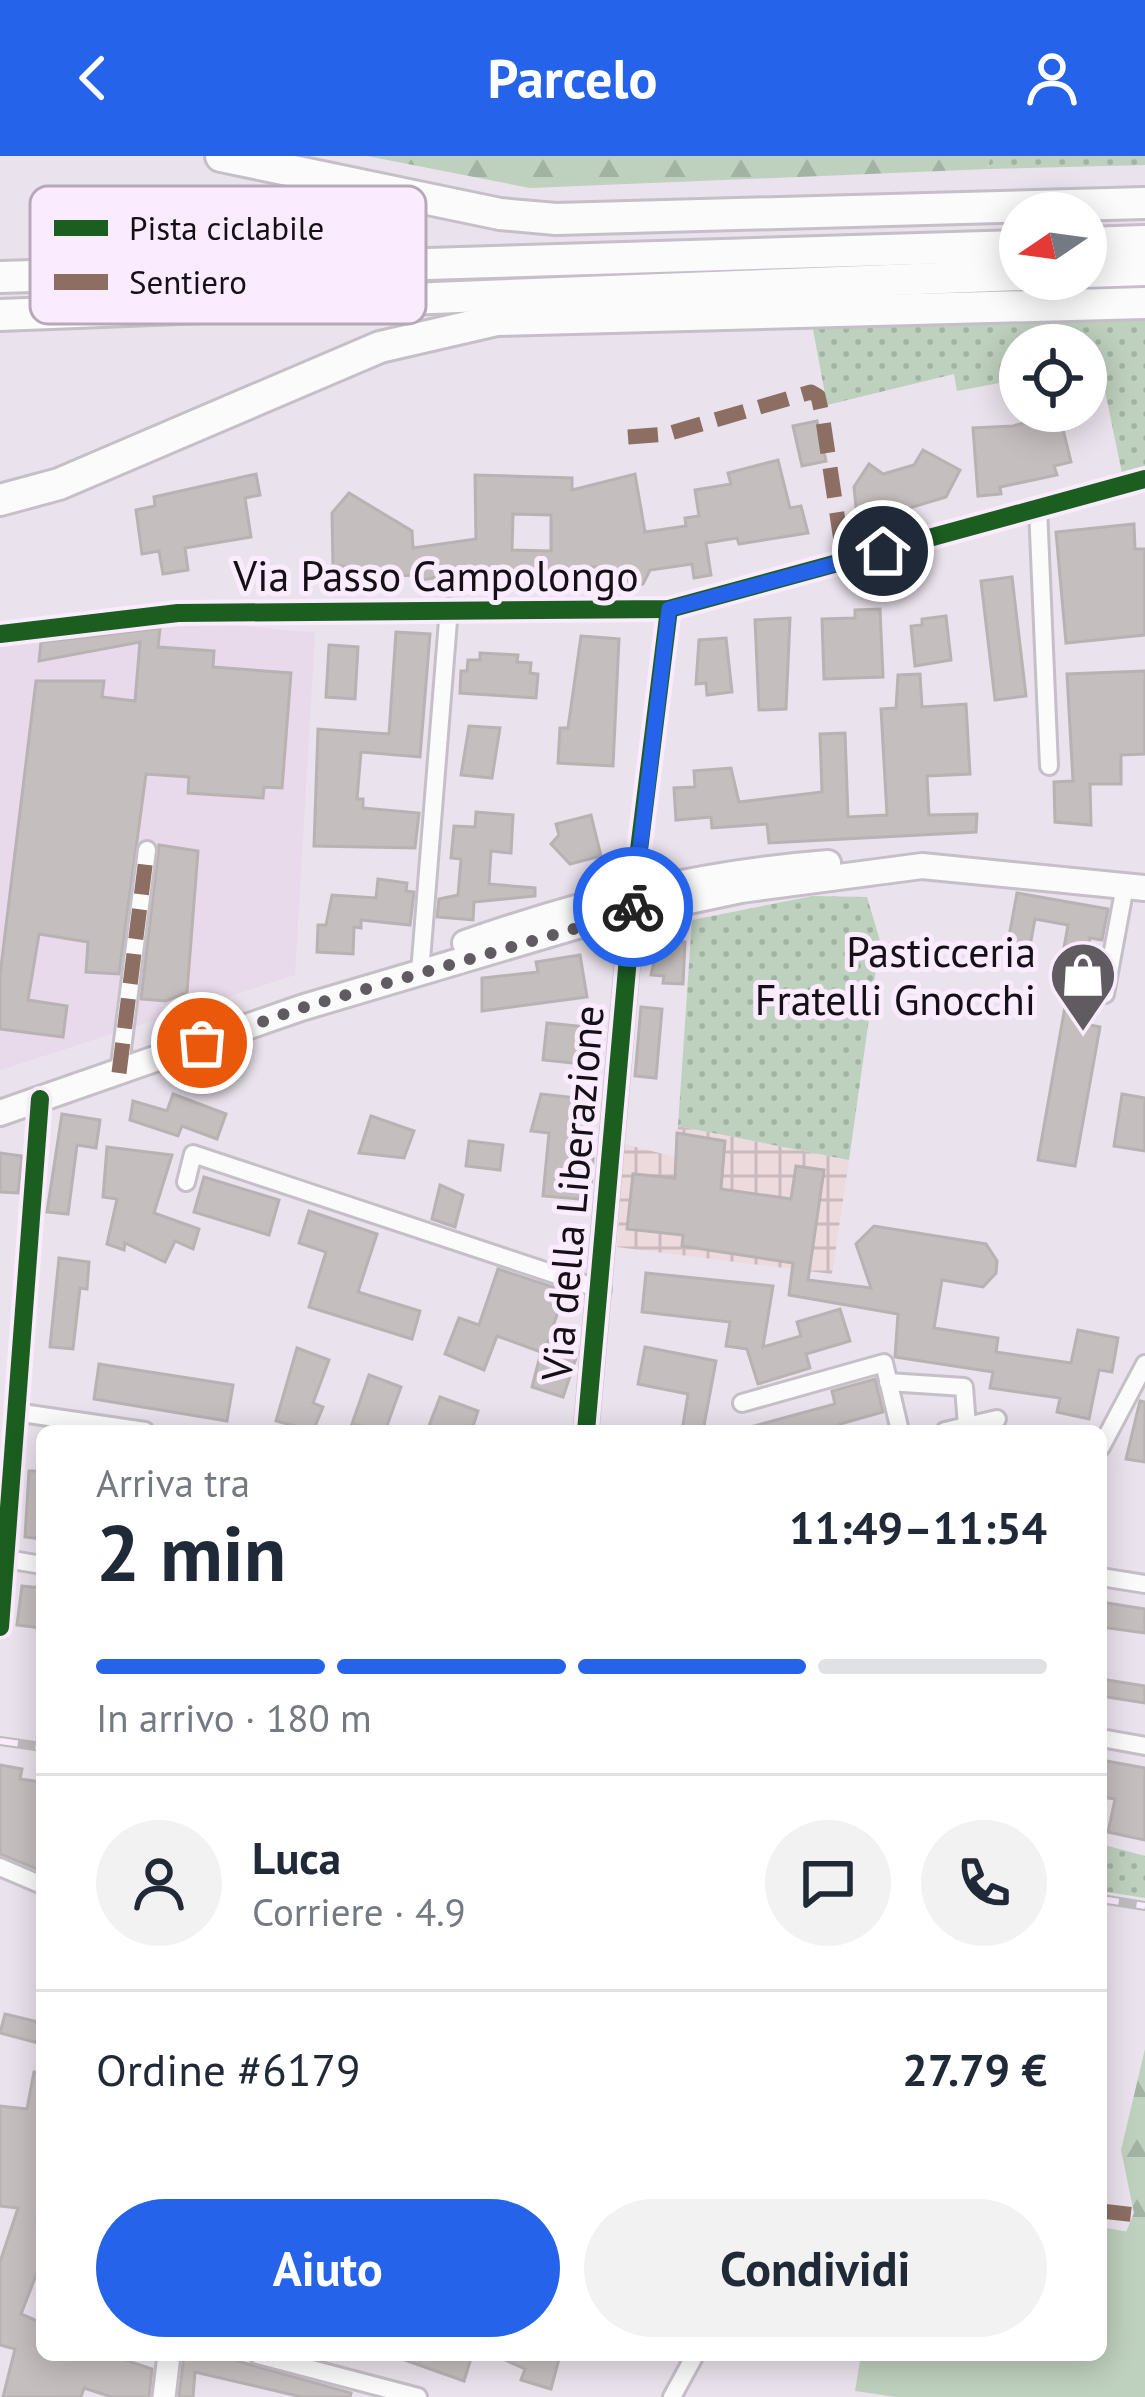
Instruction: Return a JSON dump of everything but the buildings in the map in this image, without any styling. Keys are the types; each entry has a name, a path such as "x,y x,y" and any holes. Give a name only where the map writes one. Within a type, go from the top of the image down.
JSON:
{"highway":[{"path":"220,156 365,186"},
{"path":"426,199 556,220 1145,203"},
{"path":"1107,242 1145,241"},
{"path":"426,264 999,247"},
{"path":"1107,271 1145,270"},
{"path":"426,298 999,275"},
{"path":"0,277 30,276"},
{"path":"0,500 59,484 380,347 478,323 1145,302"},
{"path":"0,315 30,314"}],"main road":[{"path":"0,1113 419,966 633,901 906,867 973,868 1135,887"}],"street":[{"name":"Via Passo Campolongo","path":"0,634 155,614 669,609 1145,479"},
{"path":"1038,508 1049,766"},
{"path":"419,966 449,608"},
{"path":"633,901 669,609"},
{"path":"119,1073 147,850"},
{"path":"1106,994 1135,887"},
{"name":"Via della Liberazione","path":"587,1425 633,901"},
{"path":"0,1627 40,1099"},
{"name":"Via della Liberazione","path":"186,1181 193,1154 602,1290"},
{"path":"742,1403 884,1363 899,1425"},
{"path":"1107,1437 1145,1364"},
{"path":"888,1382 964,1387 968,1425"},
{"path":"15,1412 104,1425"},
{"path":"972,1425 998,1419"},
{"path":"6,1559 36,1564"},
{"path":"1107,1578 1145,1584"},
{"path":"1107,1739 1145,1746"},
{"path":"0,1867 36,1882"},
{"path":"164,2397 168,2361"},
{"path":"281,2361 418,2397"},
{"path":"673,2397 692,2361"}],"shaded area":[{"path":"161,618 315,633 295,975 0,1070 0,637"},
{"path":"678,1126 849,1160 832,1274 617,1247 624,1144 675,1157"}],"green space":[{"path":"367,156 990,156 988,169 530,188"},
{"path":"990,156 1145,156 1145,165 988,169"},
{"path":"1145,316 1145,467 1122,473 1107,401 1107,324 999,324 999,383 957,391 954,374 827,405 812,324"},
{"path":"813,896 867,897 880,941 849,1160 678,1126 692,920"},
{"path":"1107,1846 1145,1856 1145,1898 1107,1892"},
{"path":"1145,2049 1145,2235 1126,2232 1134,2213 1121,2150"},
{"path":"1107,2228 1145,2235 1145,2397 896,2397 855,2391 860,2361 1107,2361"}],"railway":[{"path":"0,1741 36,1746"},
{"path":"1107,1900 1145,1906"}],"marked path":[{"path":"628,437 667,434 811,392 818,396 844,561"},
{"path":"119,1073 147,850"},
{"path":"1107,2212 1145,2216"}],"cycle path":[{"path":"0,634 178,613 669,609 1145,479"},
{"path":"587,1425 634,890 669,609"},
{"path":"0,1627 40,1099"}],"way so far":[{"path":"202,1043 301,1008 632,912 633,907"}],"place":[{"name":"Pasticceria Fratelli Gnocchi","path":"1083,1034"}],"route":[{"path":"633,907 669,609 883,551"}]}
